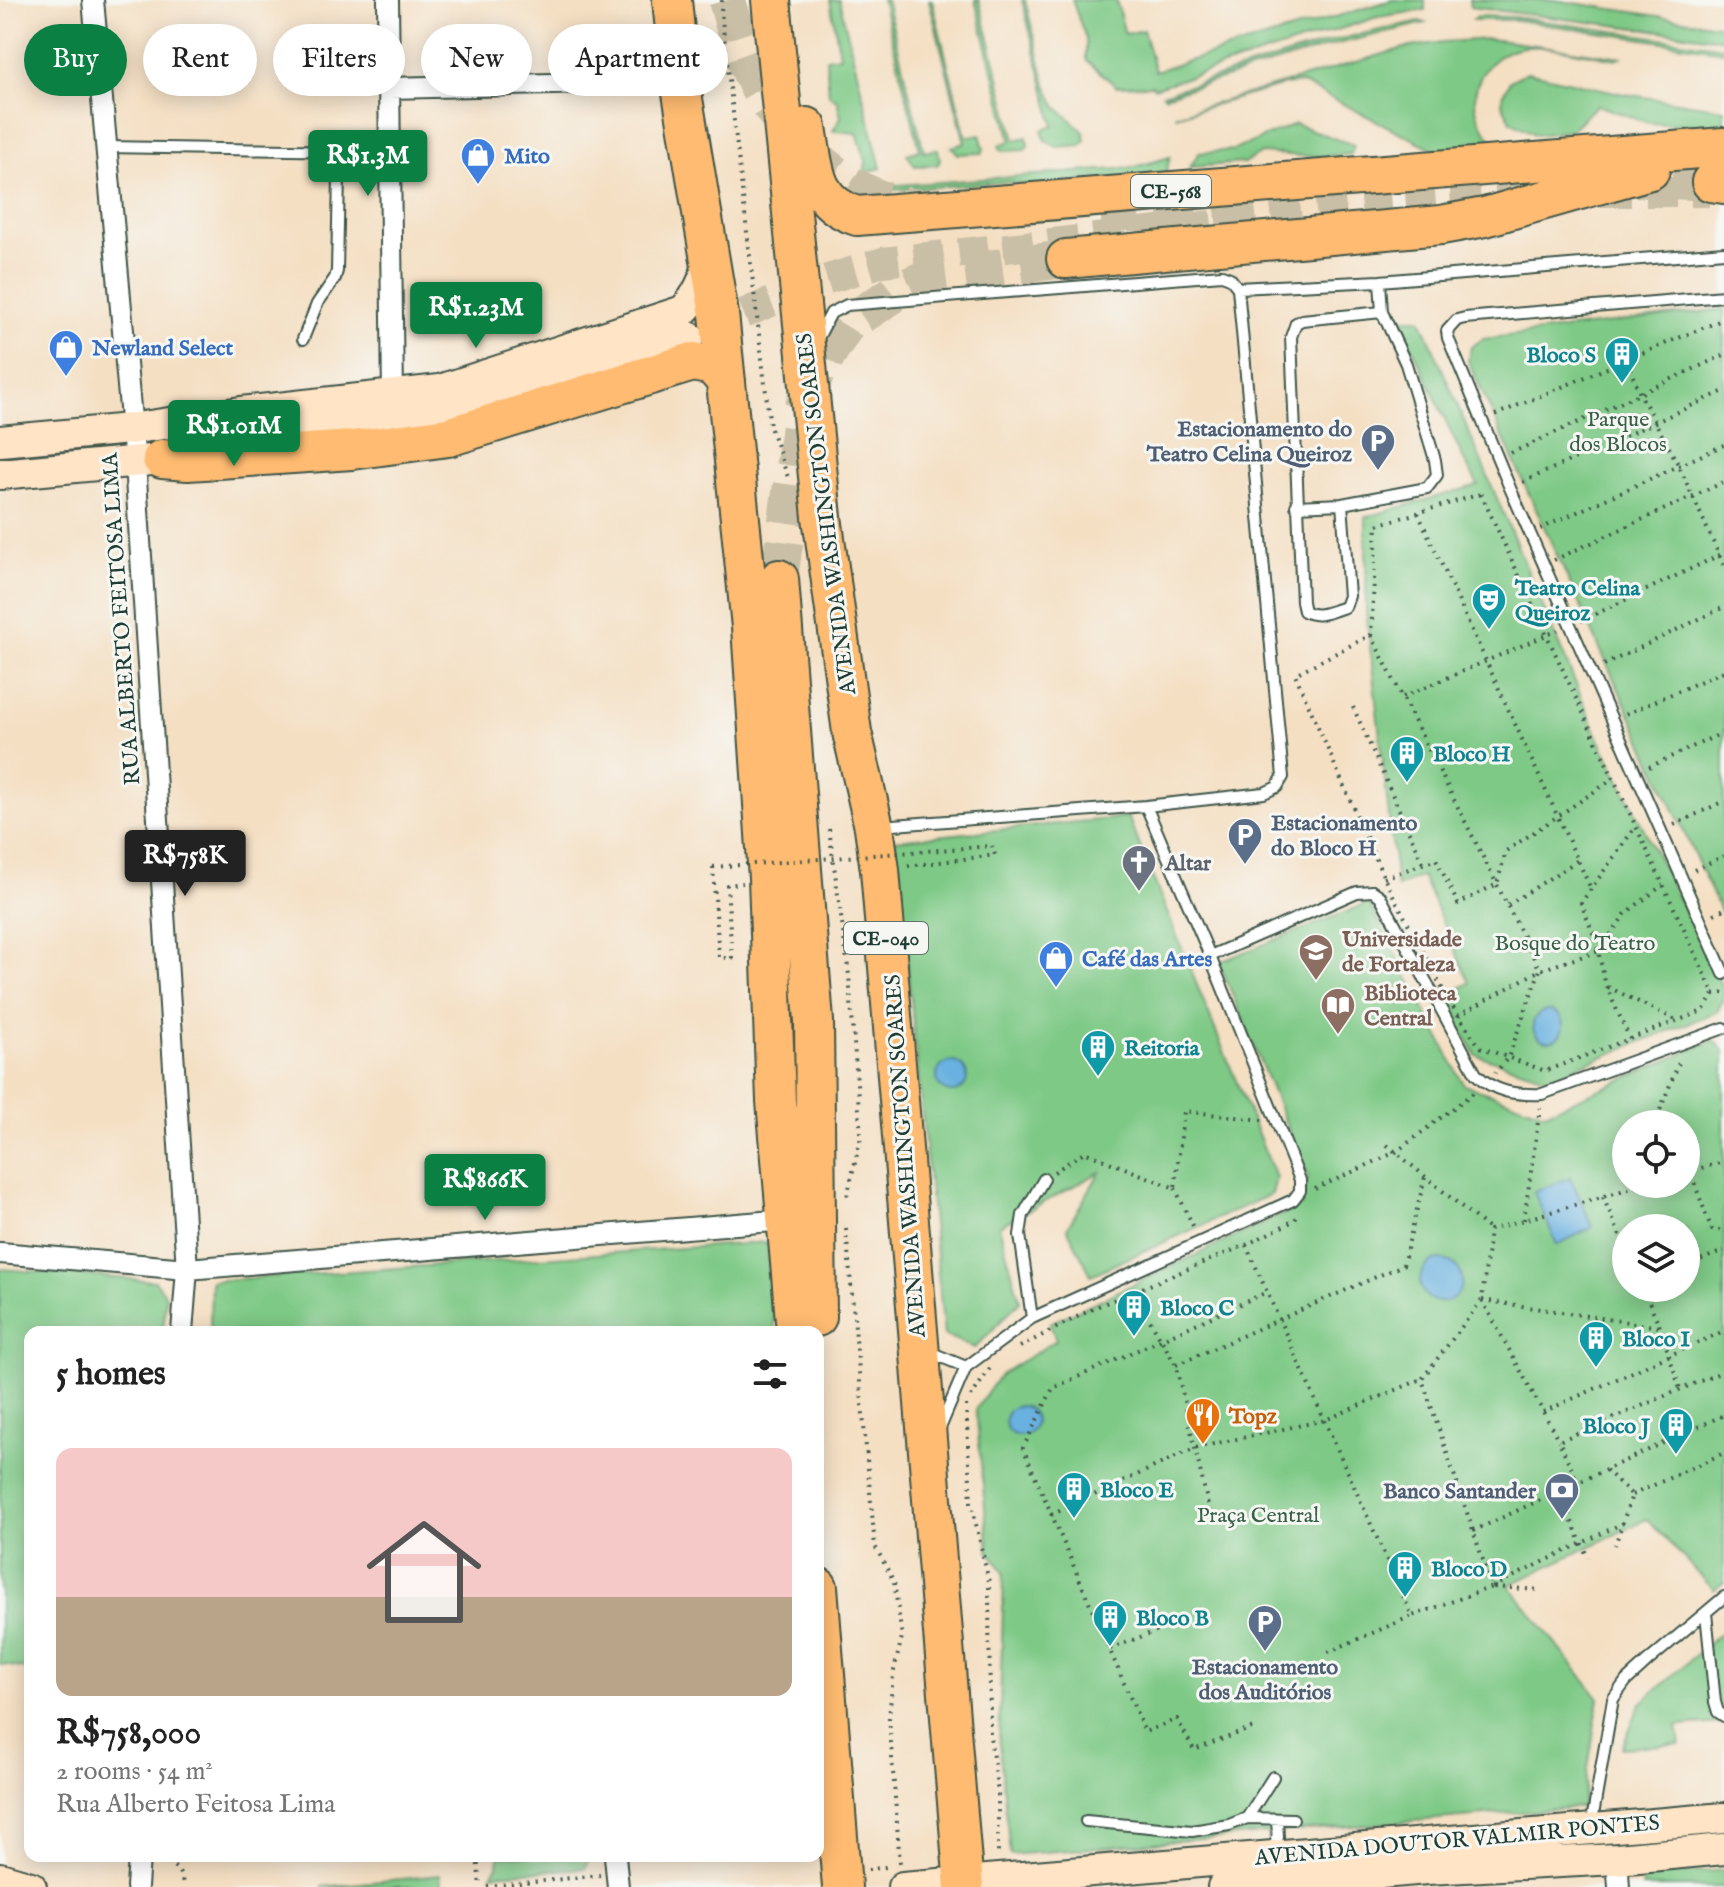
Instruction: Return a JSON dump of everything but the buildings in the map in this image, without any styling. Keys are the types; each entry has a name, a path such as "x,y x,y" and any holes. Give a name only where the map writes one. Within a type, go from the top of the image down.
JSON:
{"highway":[{"path":"672,0 674,24"},
{"name":"AVENIDA WASHINGTON SOARES","path":"771,0 822,517 852,732 874,827 880,870 964,1884"},
{"name":"CE-568","path":"793,0 807,128 816,176 822,194 830,204 857,216 1724,147"},
{"path":"683,96 697,172 726,381 751,627 768,878 776,1101 795,1326"},
{"path":"1066,259 1441,225 1485,217 1690,160 1718,181"},
{"path":"148,461 352,450 448,437 693,362 713,366 726,381"},
{"path":"779,579 814,1021 816,1326"},
{"path":"824,1662 842,1887"}],"main road":[{"path":"0,441 130,429 241,412 440,390 683,311 693,301 703,282 710,259"},
{"path":"0,474 148,461 293,429 417,422 446,416 689,337"},
{"name":"AVENIDA DOUTOR VALMIR PONTES","path":"903,1887 1724,1818"},
{"name":"AVENIDA DOUTOR VALMIR PONTES","path":"1223,1887 1427,1874 1618,1873 1724,1849"},
{"path":"0,1878 31,1887"}],"street":[{"name":"RUA ALBERTO FEITOSA LIMA","path":"93,0 130,429 148,461 187,1269 182,1326"},
{"path":"388,0 388,24"},
{"path":"405,88 548,84"},
{"path":"389,96 393,396"},
{"path":"0,1253 187,1269 786,1220"},
{"path":"137,1887 145,1862"}],"lane":[{"path":"106,147 347,151 339,176 337,271 317,304 303,339"},
{"path":"1238,288 1380,281 1724,252"},
{"path":"806,371 822,326 831,313 847,305 1222,275 1230,278 1238,288 1283,777 1277,787 1264,793 1146,806 874,827"},
{"path":"1296,506 1342,504 1427,488 1437,475 1406,364 1382,312 1380,281"},
{"path":"1724,296 1457,320 1447,331 1510,488 1724,974"},
{"path":"1342,504 1349,596 1345,607 1311,615 1304,611 1302,602 1291,337 1296,323 1302,320 1382,312"},
{"path":"928,1456 966,1367 1032,1318 1293,1200 1300,1191 1300,1180 1146,806"},
{"path":"1210,956 1357,892 1373,891 1380,896 1476,1074 1486,1084 1517,1095 1542,1094 1724,1028"},
{"path":"1032,1318 1020,1235 1023,1215 1044,1179"},
{"path":"918,1347 966,1367"},
{"path":"1590,1828 1613,1699 1637,1671 1724,1597"},
{"path":"1706,1613 1715,1702 1718,1712 1724,1716"},
{"path":"1247,1818 1273,1777"},
{"path":"1086,1821 1192,1831 1229,1825 1247,1818 1293,1819"},
{"path":"1271,1854 1278,1837 1277,1819"}],"path":[{"path":"1482,421 1724,319"},
{"path":"1498,459 1724,355"},
{"path":"1627,361 1640,394 1722,554 1724,566"},
{"path":"1510,488 1724,391"},
{"path":"1531,533 1724,445"},
{"path":"1544,564 1724,482"},
{"path":"1308,1199 1315,1189 1396,1152 1486,1084 1508,1058 1540,970 1371,635 1377,525 1481,494 1714,994"},
{"path":"1418,513 1591,889"},
{"path":"1571,626 1722,554"},
{"path":"1591,672 1724,607"},
{"path":"1403,697 1546,634"},
{"path":"1371,635 1295,674 1384,878 1458,1016 1480,1047 1545,1071 1703,1011 1714,994"},
{"path":"1613,720 1724,671"},
{"path":"1353,707 1423,863"},
{"path":"1636,773 1724,732"},
{"path":"1384,878 1436,859 1458,904 1497,884 1506,851 1614,778"},
{"path":"1662,832 1724,801"},
{"path":"1630,1039 1606,986 1599,951 1581,903 1636,826"},
{"path":"768,878 727,885 732,958 719,958 713,867 992,846 995,855 880,870"},
{"path":"1681,876 1724,856"},
{"path":"1508,905 1578,860"},
{"path":"1458,1016 1540,970 1599,951 1626,913 1663,885"},
{"path":"1606,986 1677,1021"},
{"path":"1714,994 1724,993"},
{"path":"1660,1110 1687,1042"},
{"path":"1524,1220 1542,1094"},
{"path":"1200,1241 1175,1188 1184,1111 1276,1122"},
{"path":"1387,1145 1490,1230"},
{"path":"1044,1179 1084,1152 1175,1188"},
{"path":"1700,1168 1724,1162"},
{"path":"1176,1365 1278,1317 1403,1265 1425,1177"},
{"path":"1490,1230 1612,1194"},
{"path":"1603,1197 1612,1217"},
{"path":"1699,1198 1712,1230 1724,1230"},
{"path":"1012,1352 1083,1314 1246,1245 1295,1220 1302,1209"},
{"path":"1050,1515 1195,1448 1325,1420 1422,1379 1482,1300 1490,1230"},
{"path":"1246,1245 1412,1616"},
{"path":"1700,1260 1724,1251"},
{"path":"1252,1728 1194,1750 1177,1719 1145,1732 1023,1448 1053,1388 1267,1292"},
{"path":"1134,1293 1176,1365 1211,1518"},
{"path":"1482,1300 1660,1327"},
{"path":"1482,1300 1559,1441 1578,1483"},
{"path":"1649,1302 1680,1389"},
{"path":"1543,1412 1724,1331"},
{"path":"991,1366 966,1405 971,1502 989,1582 990,1736 998,1793 998,1864"},
{"path":"1559,1441 1724,1371"},
{"path":"1422,1379 1492,1587"},
{"path":"1473,1531 1724,1415"},
{"path":"1615,1545 1632,1495 1724,1453"},
{"path":"1606,1470 1632,1495"},
{"path":"1559,1492 1588,1558"},
{"path":"1328,1652 1412,1616 1492,1587 1623,1523"},
{"path":"1492,1587 1540,1590"},
{"path":"1110,1649 1201,1613"},
{"path":"163,1862 175,1865 180,1870 184,1887"},
{"path":"478,1862 480,1887"},
{"path":"487,1887 617,1872"}],"green space":[{"path":"830,0 839,0 881,168 870,171 871,187 1131,168 1170,157 1166,173 1031,185 1006,182 863,192 866,161 857,133 833,131 841,117 837,100 829,95 826,58 840,56"},
{"path":"882,0 886,0 924,152 938,149 940,161 937,165 915,166 907,154 920,150"},
{"path":"929,0 932,0 966,137 980,134 984,149 982,153 958,154 952,147 965,143"},
{"path":"975,0 979,0 1015,140 1027,137 1025,150 1004,151 999,145 1011,141"},
{"path":"1022,0 1025,0 1046,84 1056,106 1084,132 1085,140 1081,145 1057,147 1045,140 1042,130 1054,126"},
{"path":"1072,0 1116,0 1125,34 1143,30 1155,71 1392,0 1425,0 1425,10 1378,17 1154,88 1153,85 1116,86 1086,60 1086,39"},
{"path":"1469,0 1554,0 1724,26 1724,39 1470,7"},
{"path":"1477,16 1515,17 1724,47 1724,51 1516,20 1473,20"},
{"path":"1419,21 1425,23 1333,45 1165,96 1163,94 1332,41"},
{"path":"1490,39 1552,47 1513,49 1493,61 1480,79 1475,101 1477,113 1500,149 1439,152 1301,83 1176,115 1404,48"},
{"path":"1565,49 1623,57 1617,59"},
{"path":"1527,72 1624,94 1724,109 1724,129 1719,126 1649,123 1597,105 1570,131 1536,135 1511,121 1502,104 1510,81"},
{"path":"1295,124 1354,145 1351,154 1316,157 1262,153 1244,163 1190,167 1199,153 1234,150"},
{"name":"Parque dos Blocos","path":"1724,309 1724,919 1468,361 1471,347 1483,339"},
{"name":"Bosque do Teatro","path":"1399,319 1421,319 1599,739 1724,990 1724,998 1717,1012 1548,1078 1476,1055 1444,1001 1446,995 1470,983 1422,876 1397,887 1366,612 1366,517 1478,485"},
{"path":"1128,817 1276,1178 1272,1194 1091,1275 1067,1228 1100,1172 999,1226 1020,1301 975,1348 944,1335 895,840"},
{"name":"Praça Central","path":"1369,903 1464,1085 1545,1113 1714,1040 1724,1051 1724,1582 1714,1590 1647,1519 1509,1585 1599,1698 1582,1807 1010,1855 999,1743 1004,1572 989,1551 976,1409 1000,1375 1056,1340 1050,1323 1301,1206 1308,1177 1219,962"},
{"path":"767,1242 774,1326 210,1326 211,1281"},
{"path":"0,1269 155,1281 166,1295 163,1326 24,1326 24,1669 0,1664"},
{"path":"1724,1630 1724,1723 1677,1726 1680,1744 1622,1748 1640,1704"},
{"path":"498,1862 588,1862 585,1868 492,1874"},
{"path":"1724,1870 1724,1887 1642,1887 1641,1877"},
{"path":"440,1875 441,1887 321,1887"}],"water":[{"path":"1548,1011 1554,1012 1562,1020 1562,1032 1554,1040 1548,1041 1542,1040 1534,1032 1533,1026 1534,1020 1542,1012"},
{"path":"952,1062 963,1066 967,1077 963,1088 952,1092 941,1088 937,1077 941,1066"},
{"path":"1570,1177 1593,1227 1557,1245 1534,1192"},
{"path":"1441,1260 1456,1266 1462,1281 1456,1296 1441,1302 1426,1296 1420,1281 1426,1266"},
{"path":"1020,1406 1026,1407 1034,1415 1034,1427 1026,1435 1020,1436 1014,1435 1006,1427 1005,1421 1006,1415 1014,1407"}],"tunnel":[{"path":"727,0 754,78 789,131 827,168 849,184 872,196 923,208"},
{"path":"1615,177 1711,182"},
{"path":"1601,192 1709,192"},
{"path":"702,331 821,281 883,262 1388,205 1521,195"},
{"path":"1101,213 1259,203"},
{"path":"779,579 802,412 816,372 846,325 900,290 932,276 1066,259"}],"place":[{"name":"Mito","path":"478,186"},
{"name":"Newland Select","path":"66,378"},
{"name":"Bloco S","path":"1622,385"},
{"name":"Estacionamento do Teatro Celina Queiroz","path":"1378,472"},
{"name":"Teatro Celina Queiroz","path":"1489,631"},
{"name":"Bloco H","path":"1407,784"},
{"name":"Estacionamento do Bloco H","path":"1245,866"},
{"name":"Altar","path":"1139,893"},
{"name":"Universidade de Fortaleza","path":"1316,982"},
{"name":"Café das Artes","path":"1056,989"},
{"name":"Biblioteca Central","path":"1338,1036"},
{"name":"Reitoria","path":"1098,1078"},
{"name":"Bloco C","path":"1134,1338"},
{"name":"Bloco I","path":"1596,1369"},
{"name":"Topz","path":"1203,1446"},
{"name":"Bloco J","path":"1676,1456"},
{"name":"Bloco E","path":"1074,1520"},
{"name":"Banco Santander","path":"1562,1521"},
{"name":"Bloco D","path":"1405,1599"},
{"name":"Bloco B","path":"1110,1648"},
{"name":"Estacionamento dos Auditórios","path":"1265,1653"}]}
